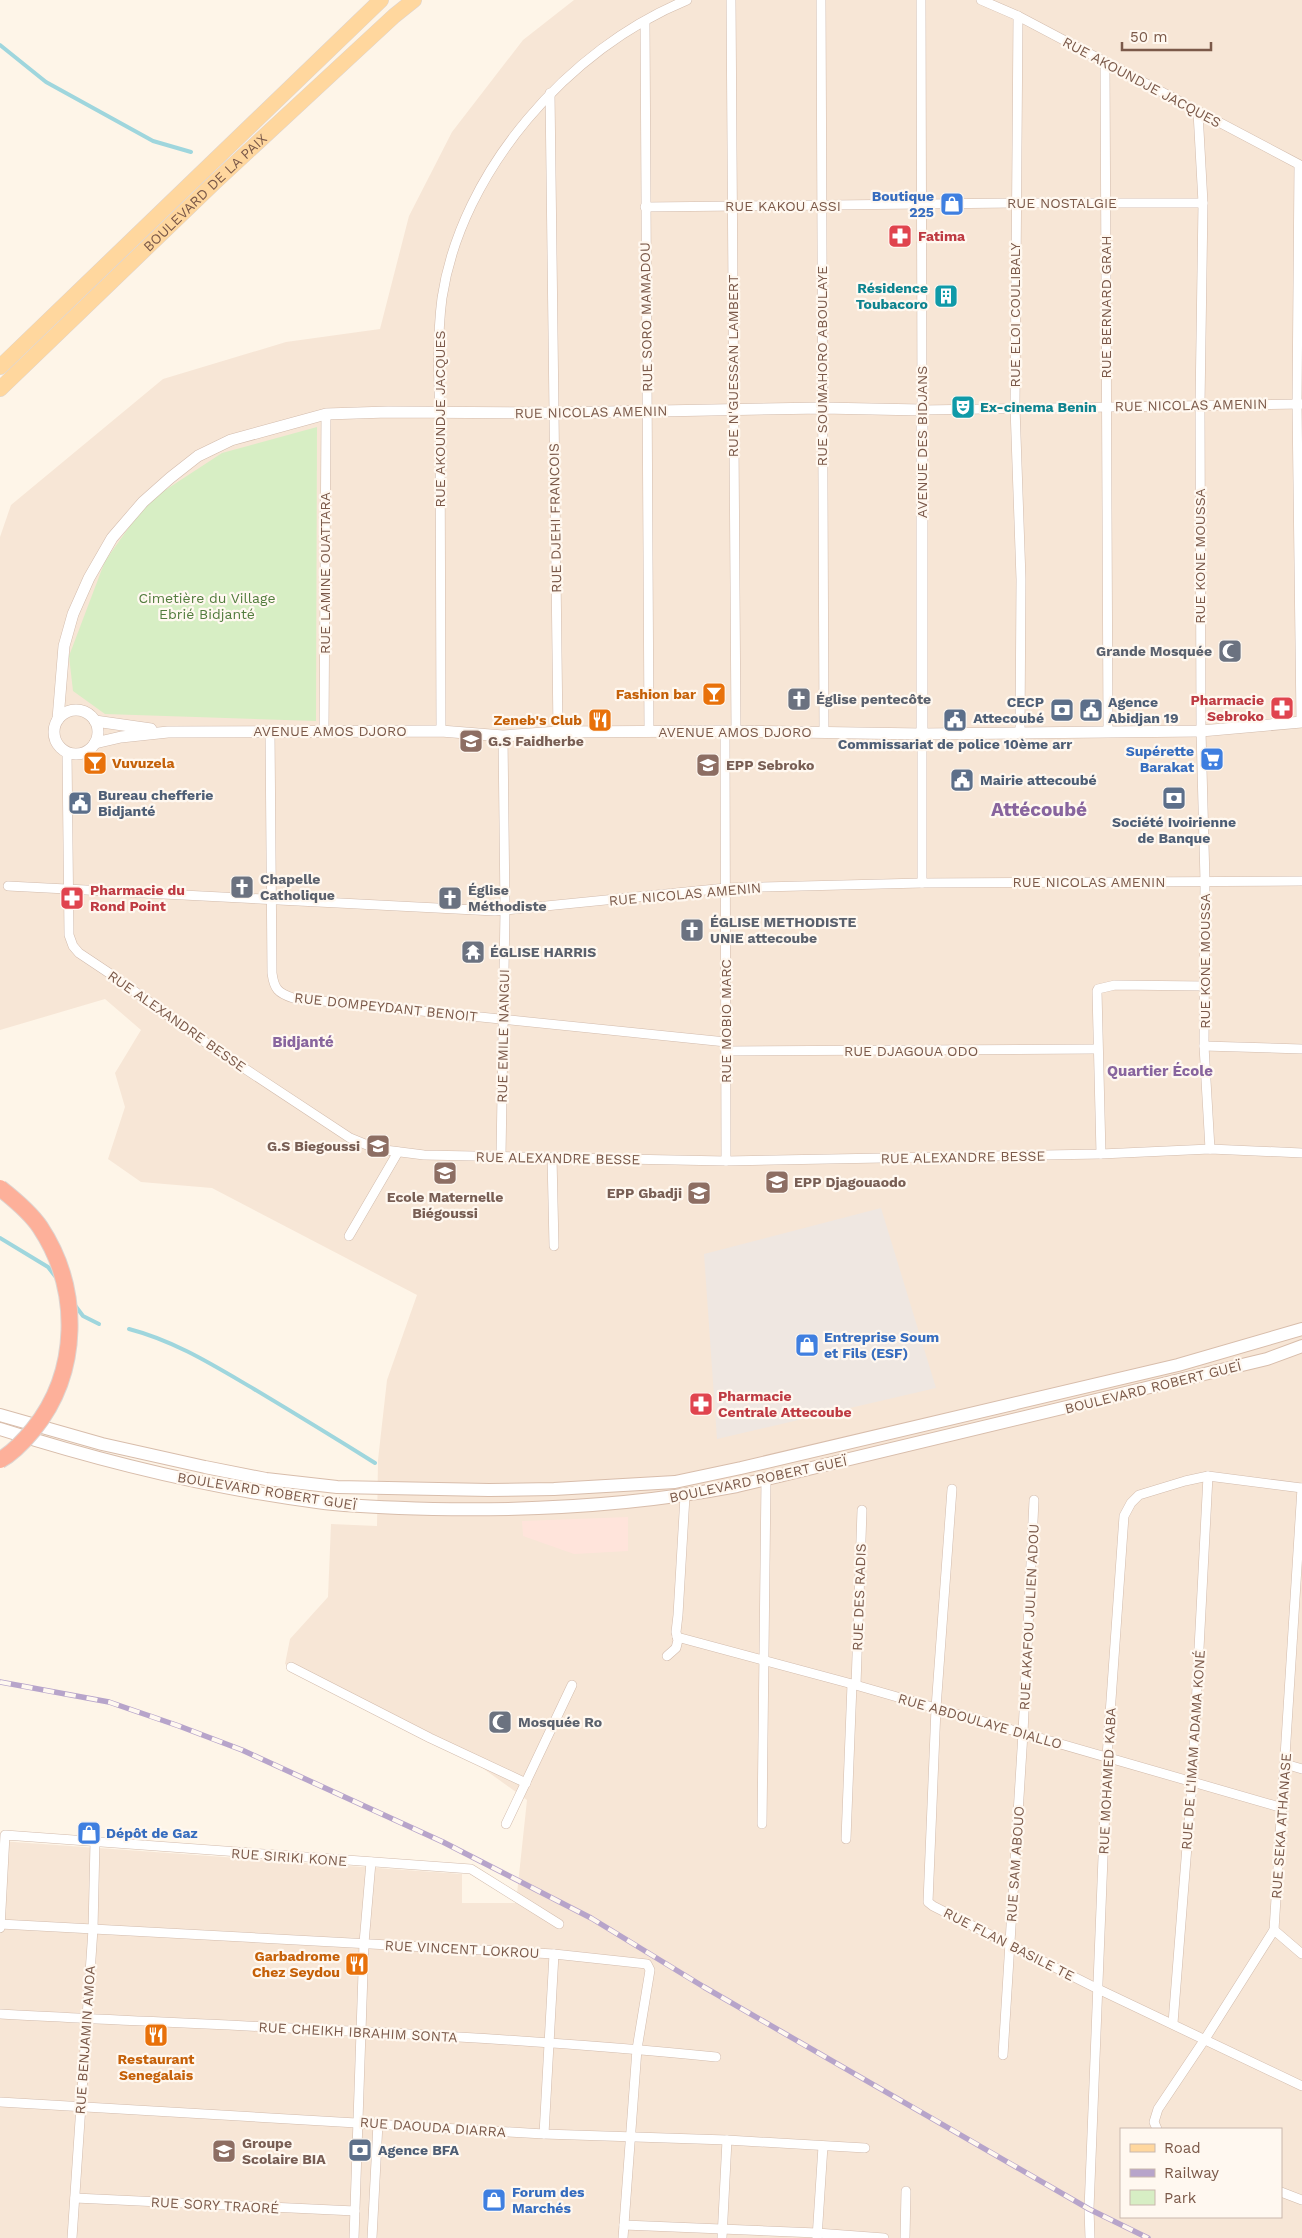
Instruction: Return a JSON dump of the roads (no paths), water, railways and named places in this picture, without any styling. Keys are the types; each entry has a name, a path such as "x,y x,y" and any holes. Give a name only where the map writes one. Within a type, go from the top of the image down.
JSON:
{"highway":[{"path":"0,1188 40,1226 48,1241 59,1268 68,1299 70,1328 64,1373 52,1402 30,1434 0,1460"}],"main road":[{"name":"BOULEVARD DE LA PAIX","path":"0,367 381,0"},
{"name":"BOULEVARD DE LA PAIX","path":"0,389 216,181 394,16 414,0"},
{"name":"BOULEVARD ROBERT GUEÏ","path":"0,1415 102,1444 197,1465 266,1478 337,1487 489,1490 675,1482 1178,1365 1302,1329"},
{"name":"BOULEVARD ROBERT GUEÏ","path":"0,1429 49,1445 150,1472 210,1485 324,1503 369,1507 489,1510 618,1504 685,1496 766,1480 1267,1359 1302,1346"}],"street":[{"name":"RUE AKOUNDJE JACQUES","path":"441,731 440,412 437,363 442,298 456,243 470,206 506,146 550,93 598,51 644,22 687,0"},
{"name":"RUE N'GUESSAN LAMBERT","path":"730,731 734,343 731,206 731,0"},
{"name":"RUE SOUMAHORO ABOULAYE","path":"821,0 820,206 824,732"},
{"name":"AVENUE DES BIDJANS","path":"921,0 922,883"},
{"name":"RUE AKOUNDJE JACQUES","path":"981,0 1018,16 1105,64 1300,165"},
{"name":"RUE ELOI COULIBALY","path":"1018,16 1014,407 1021,578 1020,733"},
{"name":"RUE SORO MAMADOU","path":"644,22 649,732"},
{"name":"RUE BERNARD GRAH","path":"1105,64 1108,731"},
{"name":"RUE DJEHI FRANCOIS","path":"550,93 558,732"},
{"name":"RUE KONE MOUSSA","path":"1198,112 1203,203 1200,405 1201,731 1205,881 1204,1046 1210,1149"},
{"path":"1300,165 1301,722"},
{"name":"RUE NOSTALGIE","path":"921,205 1203,203"},
{"name":"RUE KAKOU ASSI","path":"645,207 921,205"},
{"name":"RUE NICOLAS AMENIN","path":"58,719 64,646 73,614 89,578 112,538 124,524 170,478 198,456 231,440 326,414 554,413 822,408 922,410 1014,407 1300,404"},
{"name":"RUE LAMINE OUATTARA","path":"324,731 326,414"},
{"path":"82,710 95,721 98,728 95,743 83,752 67,752 56,741 54,734 58,719 64,713 82,710"},
{"name":"AVENUE AMOS DJORO","path":"95,721 168,732"},
{"name":"AVENUE AMOS DJORO","path":"95,743 121,737 168,732 441,731 503,736 558,732 730,731 922,734 1201,731 1301,722"},
{"name":"RUE DOMPEYDANT BENOIT","path":"270,731 272,974 273,985 279,993 293,998 504,1020 726,1047"},
{"name":"RUE MOBIO MARC","path":"726,1161 726,888 730,731"},
{"name":"RUE EMILE NANGUI","path":"500,1156 505,910 503,736"},
{"name":"RUE ALEXANDRE BESSE","path":"67,752 69,935 73,946 79,953 209,1045 350,1138 377,1149 424,1155 726,1161 1101,1154 1210,1149 1302,1153"},
{"name":"RUE NICOLAS AMENIN","path":"8,886 505,910 726,888 922,883 1302,881"},
{"path":"1101,1154 1097,1049 1098,989 1115,984 1205,986"},
{"path":"1204,1046 1302,1049"},
{"name":"RUE DJAGOUA ODO","path":"726,1047 1097,1049"},
{"path":"349,1236 398,1152"},
{"path":"552,1157 554,1246"},
{"name":"RUE MOHAMED KABA","path":"1090,2238 1089,2209 1107,1757 1124,1516 1130,1503 1139,1495 1208,1476 1302,1488"},
{"name":"RUE DE L'IMAM ADAMA KONÉ","path":"1173,2023 1192,1783 1208,1476"},
{"path":"762,1824 766,1480"},
{"name":"RUE SEKA ATHANASE","path":"1157,2128 1154,2122 1158,2109 1274,1930 1302,1488"},
{"name":"RUE FLAN BASILE TE","path":"952,1489 936,1708 928,1902 1098,1989 1173,2023 1276,2075 1302,2086"},
{"path":"667,1656 676,1648 685,1496"},
{"name":"RUE AKAFOU JULIEN ADOU","path":"1023,1734 1034,1500"},
{"name":"RUE DES RADIS","path":"846,1839 862,1510"},
{"name":"RUE ABDOULAYE DIALLO","path":"677,1638 854,1684 1283,1808"},
{"path":"290,1666 430,1738 526,1783"},
{"path":"506,1824 572,1685"},
{"name":"RUE SAM ABOUO","path":"1003,2055 1023,1734"},
{"path":"1285,1764 1302,1768"},
{"name":"RUE SIRIKI KONE","path":"0,1926 5,1835 471,1869 559,1924"},
{"name":"RUE BENJAMIN AMOA","path":"72,2238 93,1929 95,1842"},
{"path":"354,2238 360,2122 364,1943 371,1862"},
{"name":"RUE VINCENT LOKROU","path":"0,1926 93,1929 554,1954 647,1964 650,1970 637,2049 623,2238"},
{"path":"1274,1930 1302,1954"},
{"path":"544,2134 554,1954"},
{"name":"RUE CHEIKH IBRAHIM SONTA","path":"0,2014 548,2042 716,2057"},
{"name":"RUE DAOUDA DIARRA","path":"0,2102 544,2134 727,2140 865,2148"},
{"path":"372,2238 378,2123"},
{"path":"722,2233 727,2140"},
{"path":"817,2236 823,2146"},
{"path":"905,2238 906,2191"},
{"path":"1282,2192 1302,2200"},
{"name":"RUE SORY TRAORÉ","path":"75,2198 355,2211"},
{"path":"624,2226 722,2233 884,2238"}],"waterway":[{"path":"0,45 46,82 153,141 191,152"},
{"path":"0,1238 48,1267 55,1276"},
{"path":"74,1304 83,1316 99,1324"},
{"path":"129,1329 162,1340 209,1363 375,1463"}],"railway":[{"path":"0,1682 109,1702 179,1726 242,1750 443,1842 591,1918 704,1987 1089,2209 1148,2238"}],"place":[{"name":"Boutique 225","path":"952,204"},
{"name":"Fatima","path":"900,236"},
{"name":"Résidence Toubacoro","path":"946,296"},
{"name":"Ex-cinema Benin","path":"963,407"},
{"name":"Grande Mosquée","path":"1230,651"},
{"name":"Fashion bar","path":"714,694"},
{"name":"Église pentecôte","path":"799,699"},
{"name":"Pharmacie Sebroko","path":"1282,708"},
{"name":"CECP Attecoubé","path":"1062,710"},
{"name":"Agence Abidjan 19","path":"1091,710"},
{"name":"Zeneb's Club","path":"600,720"},
{"name":"Commissariat de police 10ème arr","path":"955,720"},
{"name":"G.S Faidherbe","path":"471,741"},
{"name":"Supérette Barakat","path":"1212,759"},
{"name":"Vuvuzela","path":"95,763"},
{"name":"EPP Sebroko","path":"708,765"},
{"name":"Mairie attecoubé","path":"962,780"},
{"name":"Société Ivoirienne de Banque","path":"1174,798"},
{"name":"Bureau chefferie Bidjanté","path":"80,803"},
{"name":"Chapelle Catholique","path":"242,887"},
{"name":"Pharmacie du Rond Point","path":"72,898"},
{"name":"Église Méthodiste","path":"450,898"},
{"name":"ÉGLISE METHODISTE UNIE attecoube","path":"692,930"},
{"name":"ÉGLISE HARRIS","path":"473,952"},
{"name":"G.S Biegoussi","path":"378,1146"},
{"name":"Ecole Maternelle Biégoussi","path":"445,1173"},
{"name":"EPP Djagouaodo","path":"777,1182"},
{"name":"EPP Gbadji","path":"699,1193"},
{"name":"Entreprise Soum et Fils (ESF)","path":"807,1345"},
{"name":"Pharmacie Centrale Attecoube","path":"701,1404"},
{"name":"Mosquée Ro","path":"500,1722"},
{"name":"Dépôt de Gaz","path":"89,1833"},
{"name":"Garbadrome Chez Seydou","path":"357,1964"},
{"name":"Restaurant Senegalais","path":"156,2035"},
{"name":"Agence BFA","path":"360,2150"},
{"name":"Groupe Scolaire BIA","path":"224,2151"},
{"name":"Forum des Marchés","path":"494,2200"}],"district":[{"name":"Attécoubé","path":"1039,809"},
{"name":"Bidjanté","path":"303,1042"},
{"name":"Quartier École","path":"1160,1071"}],"park label":[{"name":"Cimetière du Village Ebrié Bidjanté","path":"207,606"}]}
